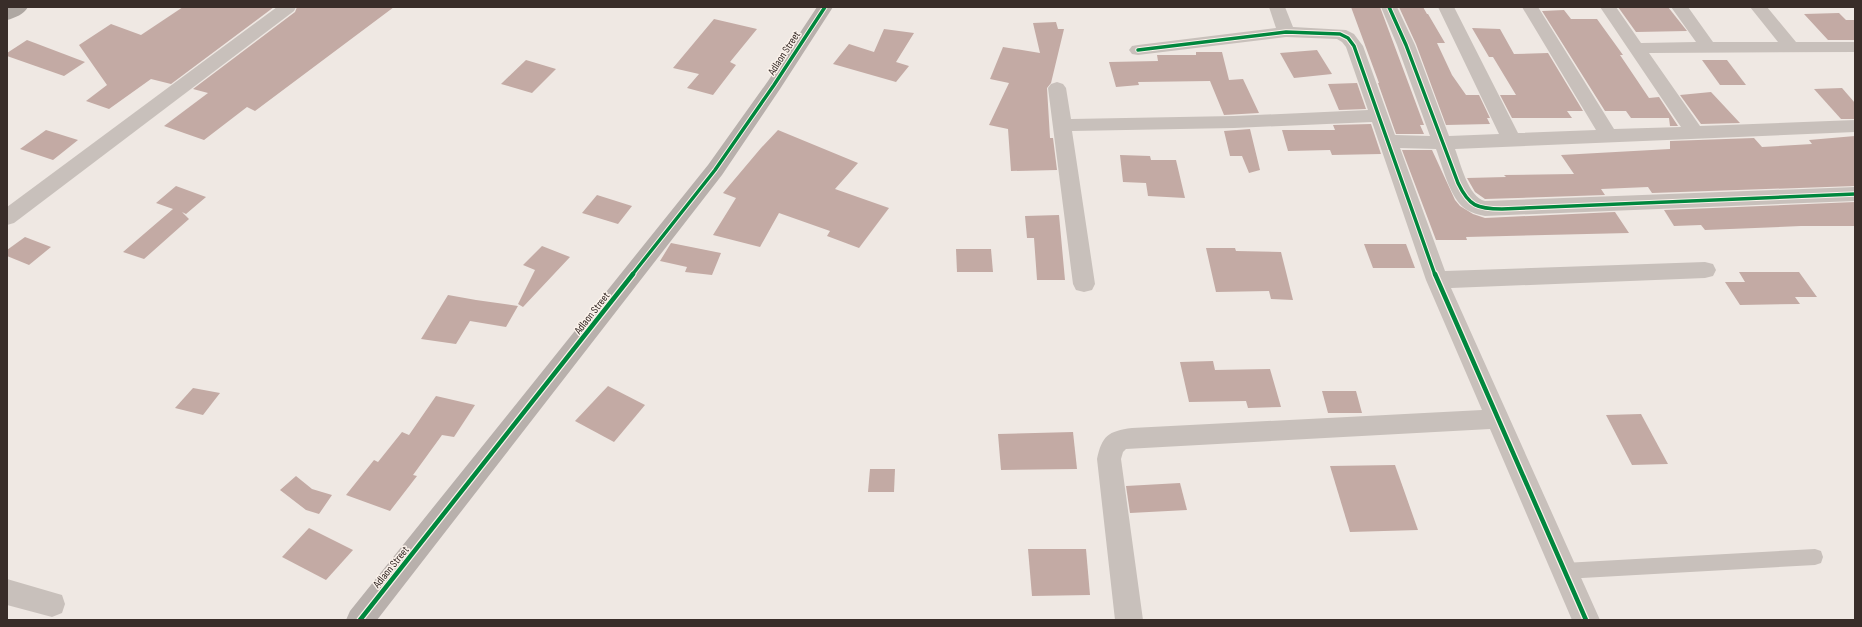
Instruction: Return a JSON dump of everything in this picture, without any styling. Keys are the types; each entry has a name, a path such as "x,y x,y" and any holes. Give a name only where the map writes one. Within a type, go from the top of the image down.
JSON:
{"highway":[{"path":"7,15 20,7"}],"street":[{"path":"7,218 288,7"},
{"name":"Adlaon Street","path":"360,620 715,170 774,85 825,7"},
{"path":"1277,7 1286,32"},
{"path":"1389,7 1399,26 1442,143 1465,196 1471,204 1484,208 1502,209 1855,194"},
{"path":"1446,7 1511,139"},
{"path":"1530,7 1609,136"},
{"path":"1608,7 1694,132"},
{"path":"1679,7 1708,47"},
{"path":"1758,7 1792,47"},
{"path":"1138,50 1286,32 1330,33 1340,34 1348,38 1354,46 1437,280 1496,419 1586,620"},
{"path":"1636,48 1855,47"},
{"path":"1057,88 1084,284"},
{"path":"1062,125 1241,122 1378,116"},
{"path":"1387,142 1442,143 1855,126"},
{"path":"1437,280 1705,270"},
{"path":"1129,620 1109,459 1112,446 1120,440 1140,437 1496,419"},
{"path":"7,592 52,604"}],"lane":[{"path":"1564,571 1816,557"}],"building":[{"path":"183,7 274,7 171,84 151,79 109,109 86,101 107,85 79,45 111,24 141,35"},
{"path":"297,7 394,7 255,111 247,107 204,140 164,126 208,93 193,89 295,12"},
{"path":"1351,7 1380,7 1424,125 1420,125 1424,134 1396,134"},
{"path":"1399,7 1423,7 1445,43 1437,43 1452,75 1466,95 1479,95 1490,118 1487,118 1490,124 1446,125 1416,44"},
{"path":"1618,7 1668,7 1687,31 1636,32"},
{"path":"1564,10 1571,19 1597,19 1623,55 1620,55 1649,98 1659,97 1678,126 1670,126 1669,118 1631,118 1626,111 1605,111 1542,11"},
{"path":"1839,13 1846,20 1855,20 1855,40 1828,40 1804,14"},
{"path":"714,19 757,29 730,62 736,65 713,95 687,88 699,74 673,68"},
{"path":"1056,22 1058,29 1064,29 1051,83 1047,88 1050,138 1053,138 1057,170 1011,171 1008,129 989,125 1009,83 990,79 1003,47 1040,53 1033,23"},
{"path":"1472,28 1500,29 1514,54 1548,53 1583,111 1567,111 1572,118 1512,118 1500,95 1516,95 1493,57 1489,57"},
{"path":"884,29 914,33 896,62 909,66 896,82 833,64 849,44 874,52"},
{"path":"27,40 85,62 64,76 7,56 7,53"},
{"path":"1317,50 1332,74 1294,78 1280,53"},
{"path":"1196,52 1222,52 1229,80 1243,79 1259,113 1224,115 1210,81 1138,82 1139,85 1116,87 1109,62 1158,61 1157,55 1196,55"},
{"path":"526,60 556,69 532,93 501,84"},
{"path":"1702,60 1727,60 1746,85 1720,85"},
{"path":"1357,83 1366,109 1339,110 1328,84"},
{"path":"1842,88 1855,103 1855,119 1841,119 1814,89"},
{"path":"1711,92 1740,123 1701,124 1680,95"},
{"path":"1371,124 1381,154 1332,155 1330,150 1288,151 1282,130 1335,130 1333,125"},
{"path":"1250,129 1260,170 1249,173 1242,156 1230,156 1224,131"},
{"path":"46,130 78,140 53,160 20,149"},
{"path":"778,130 858,163 835,189 889,208 859,248 827,236 830,231 779,213 760,247 713,235 736,198 723,193"},
{"path":"1855,136 1855,186 1652,193 1648,187 1601,189 1605,195 1485,199 1475,192 1467,178 1506,177 1504,175 1574,174 1561,155 1670,149 1670,141 1754,138 1762,147 1812,144 1809,140"},
{"path":"1402,150 1432,150 1455,200 1460,206 1473,214 1485,218 1615,212 1629,233 1466,237 1467,240 1436,240"},
{"path":"1120,155 1150,156 1151,160 1176,160 1185,198 1148,196 1146,183 1123,182"},
{"path":"176,186 206,197 186,214 182,212 189,219 144,259 123,252 173,209 156,203"},
{"path":"597,195 632,206 618,224 582,213"},
{"path":"1855,202 1855,226 1801,226 1705,230 1701,225 1674,226 1664,210"},
{"path":"1059,215 1065,280 1037,280 1034,238 1027,238 1025,216"},
{"path":"25,237 51,247 29,265 7,256 7,250"},
{"path":"671,243 721,253 712,275 685,272 687,267 660,261"},
{"path":"1364,244 1406,244 1415,268 1373,268"},
{"path":"542,246 570,257 523,307 518,304 535,270 523,265"},
{"path":"1206,248 1235,248 1236,251 1281,252 1293,300 1271,299 1269,291 1216,292"},
{"path":"956,249 991,249 993,272 957,272"},
{"path":"1739,272 1799,272 1817,297 1795,297 1800,304 1740,305 1725,282 1745,282"},
{"path":"448,295 518,306 506,327 470,321 456,344 421,339"},
{"path":"1213,361 1215,370 1270,369 1281,407 1248,408 1246,401 1189,402 1180,362"},
{"path":"608,386 645,405 614,442 575,421"},
{"path":"193,388 220,393 203,415 175,408"},
{"path":"1322,391 1356,391 1362,413 1328,413"},
{"path":"436,396 475,405 454,437 442,435 413,475 417,476 390,511 346,495 374,460 378,462 402,432 409,435"},
{"path":"1641,414 1668,464 1632,465 1606,415"},
{"path":"1073,432 1077,469 1001,470 998,434"},
{"path":"1395,465 1418,530 1350,532 1330,466"},
{"path":"870,469 895,469 894,492 868,492"},
{"path":"296,476 312,489 332,495 319,514 306,510 280,490"},
{"path":"1180,483 1187,510 1130,513 1126,486"},
{"path":"309,528 353,550 326,580 282,557"},
{"path":"1028,549 1086,549 1090,595 1032,596"}],"cycle path":[{"path":"360,620 715,170 774,85 825,7"},
{"path":"1389,7 1406,45 1458,183 1466,198 1473,205 1485,208 1502,209 1855,194"},
{"path":"1138,50 1286,32 1340,34 1348,38 1354,46 1437,280 1586,620"}]}
